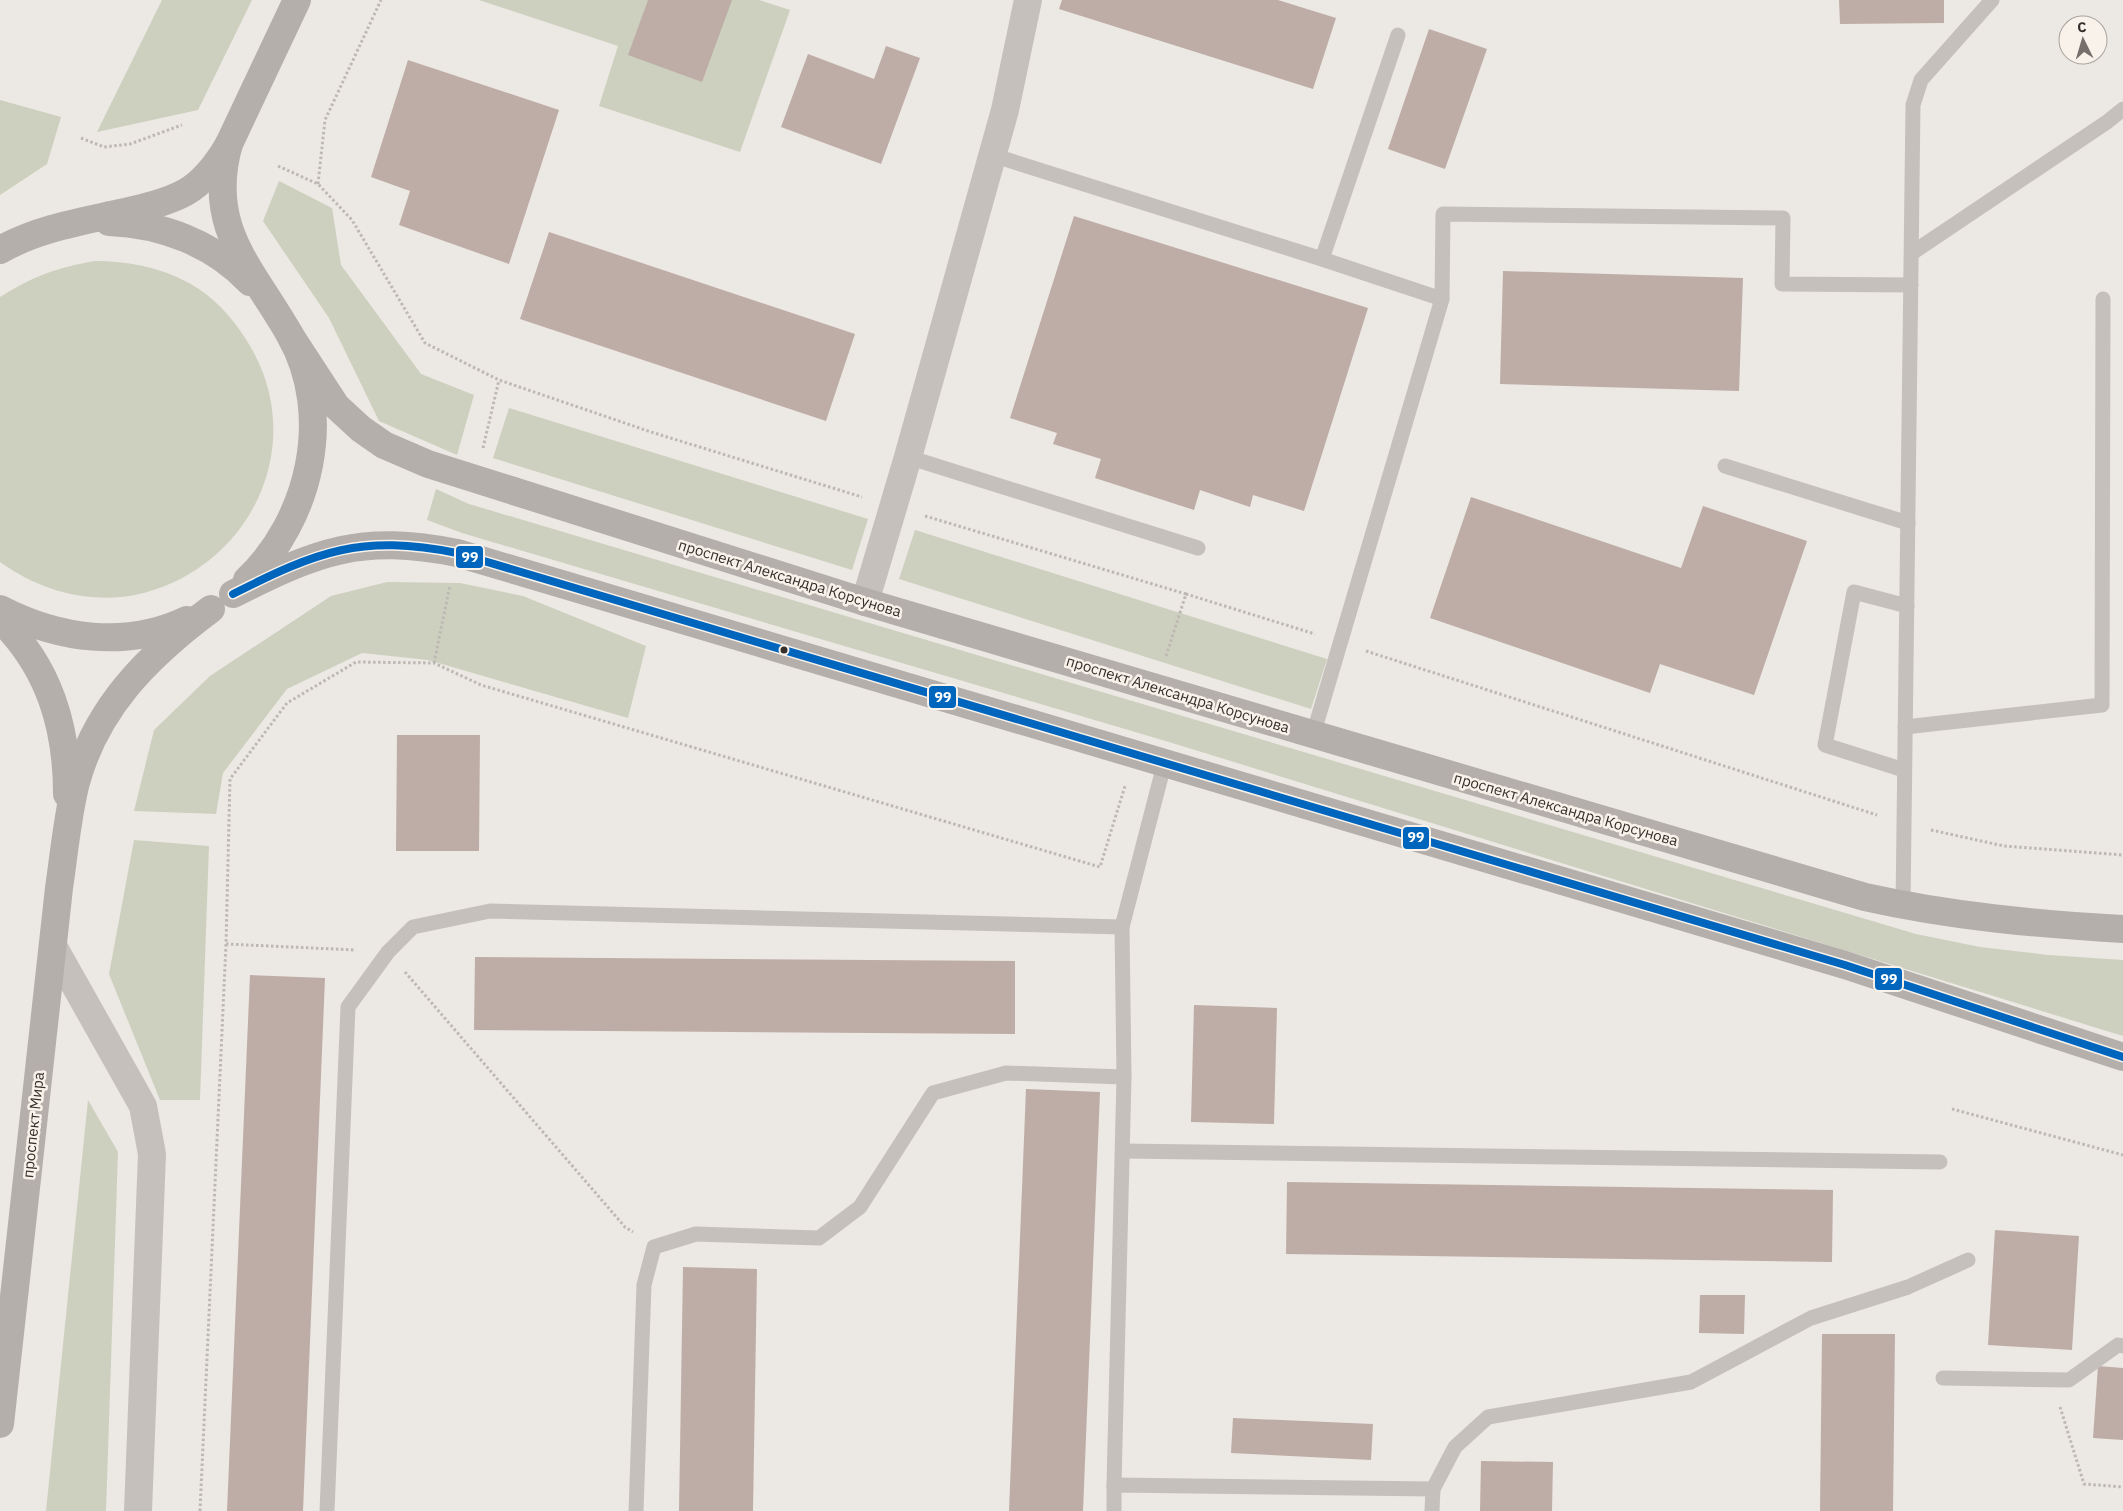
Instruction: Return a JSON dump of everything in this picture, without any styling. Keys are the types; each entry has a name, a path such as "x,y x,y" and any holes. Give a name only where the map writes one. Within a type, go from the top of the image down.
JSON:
{"main road":[{"path":"222,601 262,565 286,533 302,495 311,455 312,414 306,374 291,337 237,247 223,205 221,185 223,166 230,144 297,0"},
{"path":"0,250 15,241 50,228 146,207 186,191 203,179 218,163 230,144"},
{"path":"50,228 90,222 130,223 170,232 207,248 240,271 268,301"},
{"name":"проспект Александра Корсунова","path":"291,337 336,406 361,429 391,448 428,464 476,480 865,602 1864,897 1903,906 2008,920 2123,929"},
{"path":"0,609 29,624 65,634 103,638 140,635 176,625 289,566 327,552 390,544 418,546 457,553 1845,965 2123,1057"},
{"name":"проспект Мира","path":"0,1424 53,946 67,827 75,786 86,751 122,689 180,632 222,601"},
{"name":"проспект Мира","path":"0,619 34,659 48,686 58,718 64,752 67,827"}],"street":[{"path":"865,602 908,457 1005,110 1028,0"},
{"path":"53,946 143,1106 152,1154 138,1511"}],"lane":[{"path":"1903,906 1913,105 1921,80 1992,0"},
{"path":"1322,259 1398,35"},
{"path":"1912,253 2107,122 2123,109"},
{"path":"992,155 1322,259 1442,299"},
{"path":"1314,734 1442,299 1443,214 1783,218 1782,284 1911,285"},
{"path":"1905,727 2102,705 2103,299"},
{"path":"908,457 1198,548"},
{"path":"1725,466 1908,523"},
{"path":"1904,770 1825,745 1854,592 1906,606"},
{"path":"1114,1511 1123,1151 1122,927 1164,764"},
{"path":"327,1511 348,1007 388,952 413,927 490,911 1122,927"},
{"path":"636,1511 644,1285 654,1248 696,1234 819,1238 860,1207 933,1094 1006,1073 1124,1077"},
{"path":"1123,1151 1940,1162"},
{"path":"1432,1511 1432,1489 1455,1447 1488,1417 1691,1382 1811,1318 1908,1287 1968,1260"},
{"path":"1943,1378 2069,1380 2118,1346 2123,1346"},
{"path":"1114,1485 1432,1489"}],"path":[{"path":"318,184 325,120 380,0"},
{"path":"81,138 104,147 130,144 182,125"},
{"path":"278,166 318,184 352,220 425,343 498,380 651,432 1186,594 1904,824 2004,846 2123,855"},
{"path":"1156,688 1186,594"},
{"path":"1100,866 1134,755"},
{"path":"226,944 388,952 625,1227 654,1248"},
{"path":"1952,1109 2123,1155"},
{"path":"2051,1379 2084,1484 2123,1487"}],"green space":[{"path":"162,0 252,0 198,110 97,132"},
{"path":"479,0 759,0 790,10 740,152 599,106 618,46"},
{"path":"0,100 61,117 47,164 0,195"},
{"path":"279,181 332,208 341,265 421,374 474,395 457,455 379,421 329,318 263,221"},
{"path":"95,261 143,266 167,273 198,288 214,301 229,316 247,341 266,380 273,420 270,460 258,497 238,531 210,560 175,581 135,595 99,598 81,596 47,587 15,572 0,562 0,297 45,274"},
{"path":"509,408 868,519 852,570 493,458"},
{"path":"436,489 469,504 1916,934 1980,947 2048,955 2123,960 2123,1036 1169,742 462,533 427,520"},
{"path":"915,530 1327,659 1311,709 899,579"},
{"path":"387,582 460,583 523,596 646,646 628,718 428,660 362,653 287,689 223,773 216,814 134,811 154,730 210,676 331,596"},
{"path":"134,840 209,846 200,1100 160,1100 109,974"},
{"path":"88,1100 118,1152 106,1511 46,1511"}],"building":[{"path":"648,0 732,0 702,82 628,55"},
{"path":"1062,0 1278,0 1336,18 1313,89 1059,9"},
{"path":"1839,0 1944,0 1944,23 1840,24"},
{"path":"1429,29 1487,49 1445,169 1388,149"},
{"path":"886,46 920,58 881,164 781,127 808,54 874,79"},
{"path":"408,60 559,110 509,264 399,225 410,191 371,177"},
{"path":"1074,216 1368,308 1304,511 1253,495 1250,507 1200,490 1194,510 1095,478 1101,459 1053,444 1057,433 1010,418"},
{"path":"549,232 855,334 826,421 520,319"},
{"path":"1503,271 1743,278 1739,391 1500,384"},
{"path":"1471,497 1681,568 1703,506 1807,541 1754,695 1660,664 1650,693 1430,618"},
{"path":"397,735 480,735 479,851 396,851"},
{"path":"475,957 1015,961 1015,1034 474,1030"},
{"path":"250,975 325,978 303,1511 227,1511"},
{"path":"1194,1005 1277,1008 1274,1124 1191,1122"},
{"path":"1026,1089 1100,1092 1083,1511 1009,1511"},
{"path":"1287,1182 1833,1190 1832,1262 1286,1254"},
{"path":"1995,1230 2079,1236 2072,1350 1988,1345"},
{"path":"683,1267 757,1269 753,1511 679,1511"},
{"path":"1700,1295 1745,1295 1744,1334 1699,1333"},
{"path":"1822,1334 1895,1334 1893,1511 1820,1511"},
{"path":"2098,1366 2123,1368 2123,1440 2093,1438"},
{"path":"1233,1418 1373,1424 1371,1460 1231,1453"},
{"path":"1481,1461 1553,1462 1552,1511 1480,1511"}],"transit line":[{"name":"99","path":"233,594 290,567 341,550 366,546 393,545 457,553 1845,965 2123,1057"}]}
